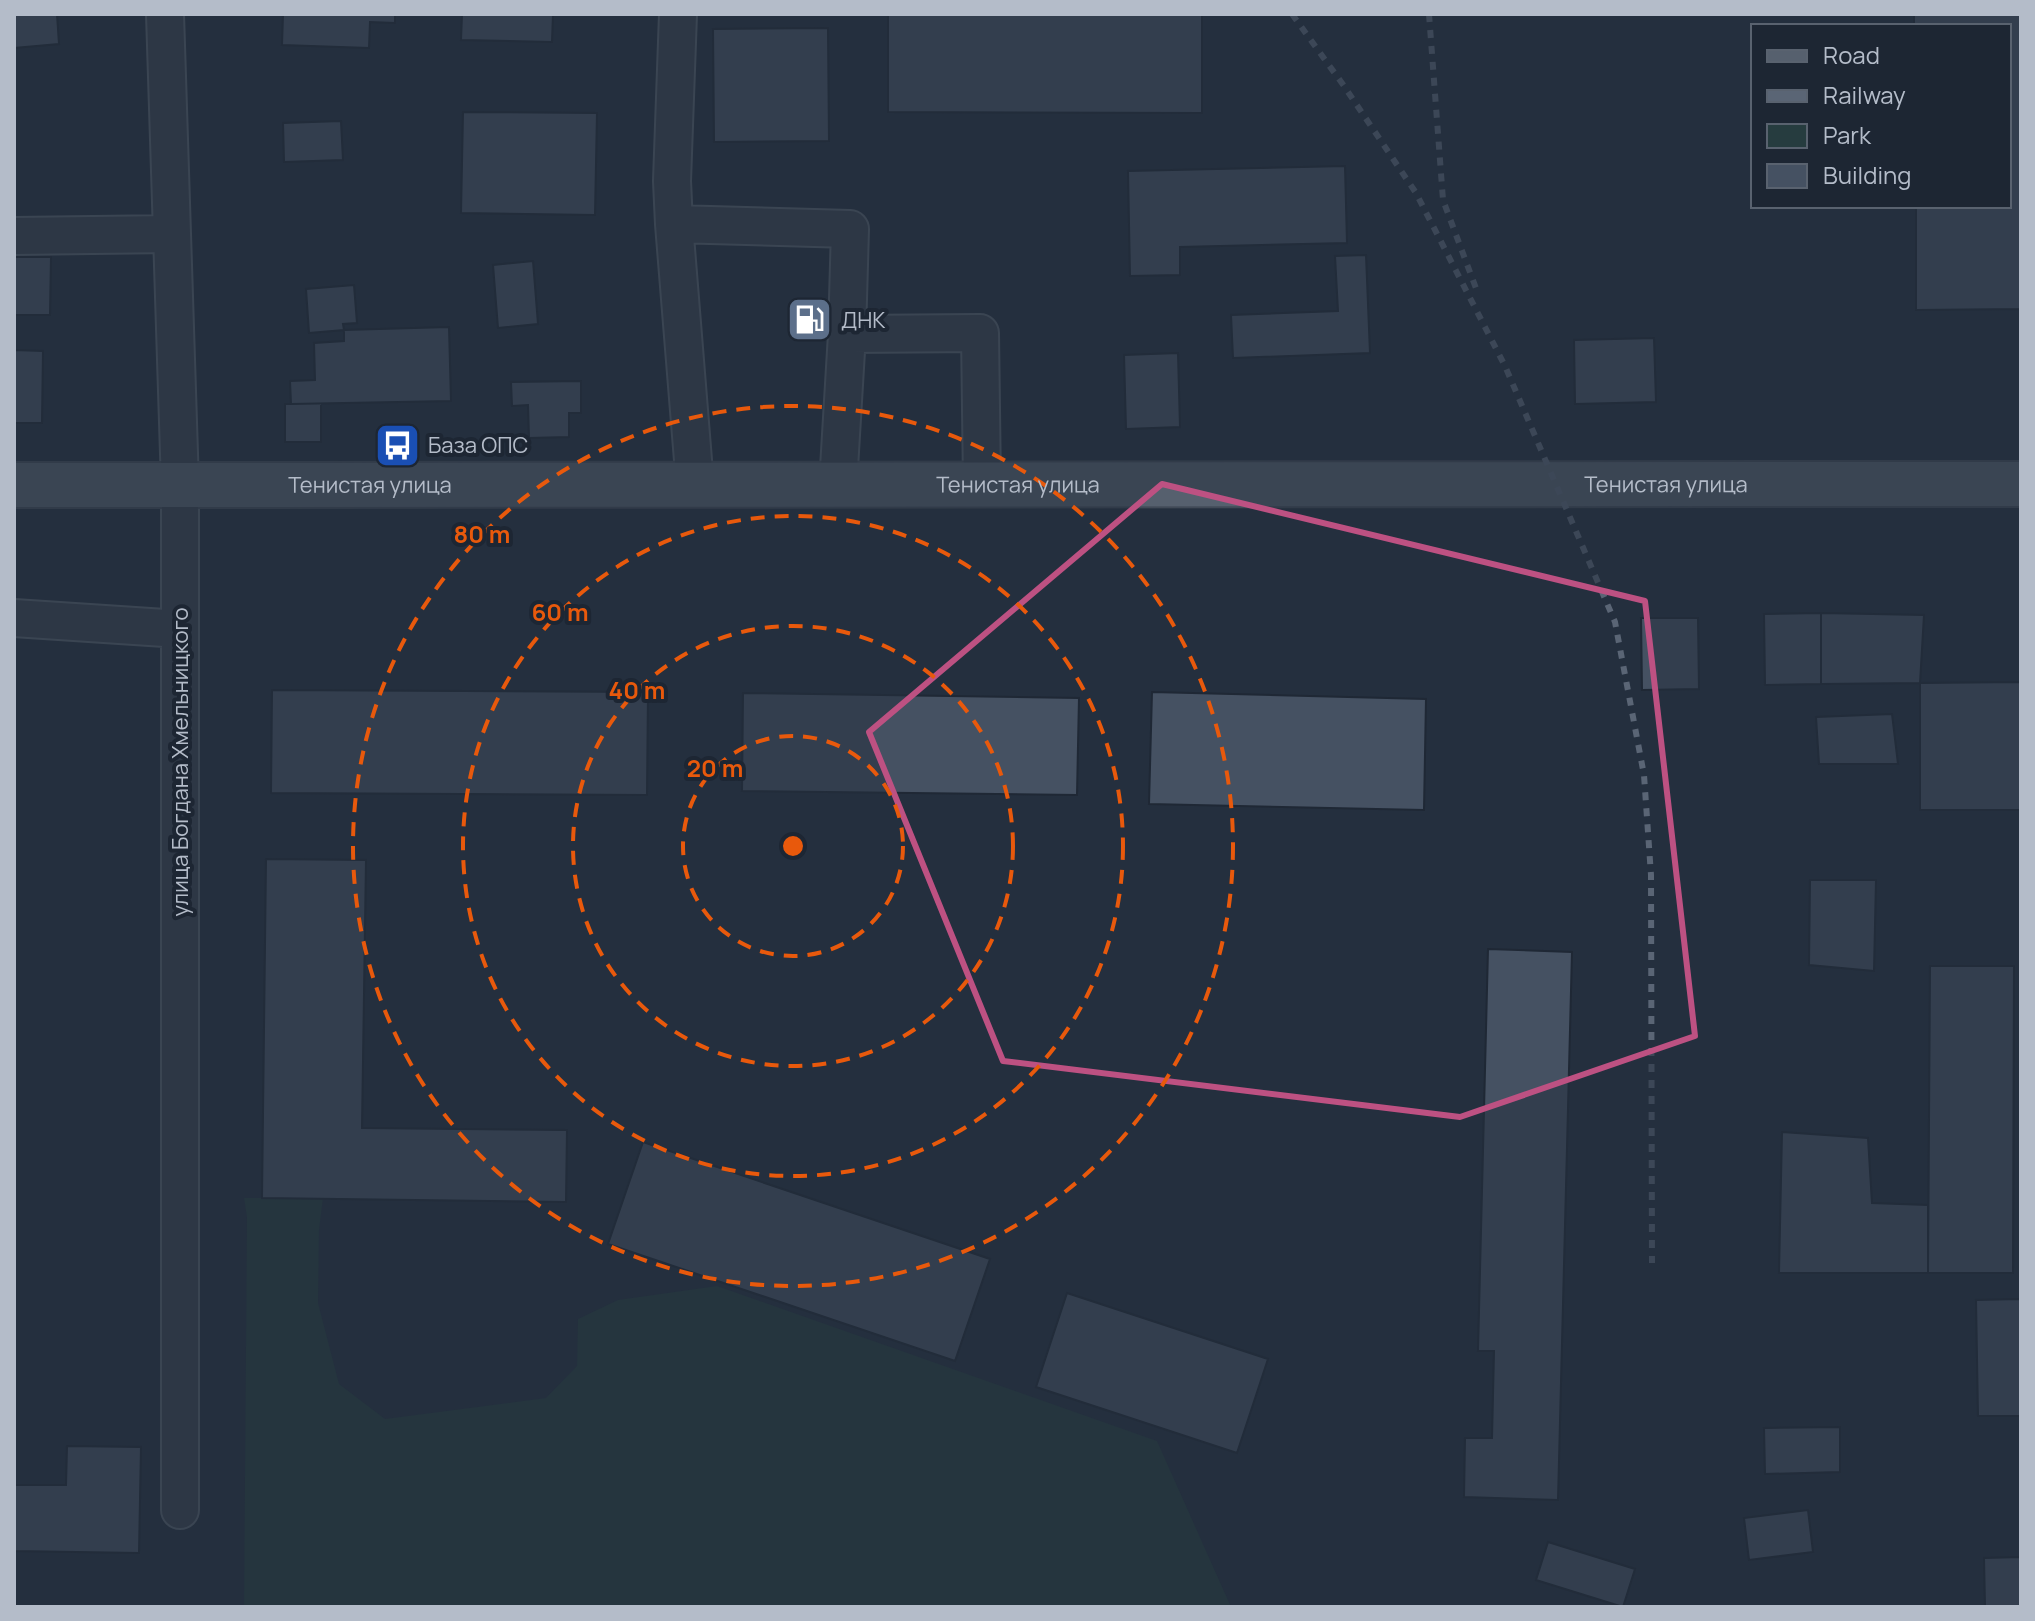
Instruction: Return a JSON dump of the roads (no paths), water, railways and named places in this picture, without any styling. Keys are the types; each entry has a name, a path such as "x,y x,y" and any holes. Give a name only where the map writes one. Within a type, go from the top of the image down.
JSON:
{"main road":[{"name":"Тенистая улица","path":"14,485 2021,484"}],"lane":[{"name":"улица Богдана Хмельницкого","path":"165,14 180,485 180,1510"},
{"path":"678,14 672,181 695,485"},
{"path":"674,224 850,229 838,485"},
{"path":"14,236 172,234"},
{"path":"847,334 980,333 982,485"},
{"path":"14,618 180,629"}],"railway":[{"path":"1292,14 1416,193 1505,366 1615,622 1644,775 1651,875 1652,1263"},
{"path":"1429,14 1443,200 1477,291"}],"place":[{"name":"ДНК","path":"810,320"},
{"name":"База ОПС","path":"397,445"}]}
